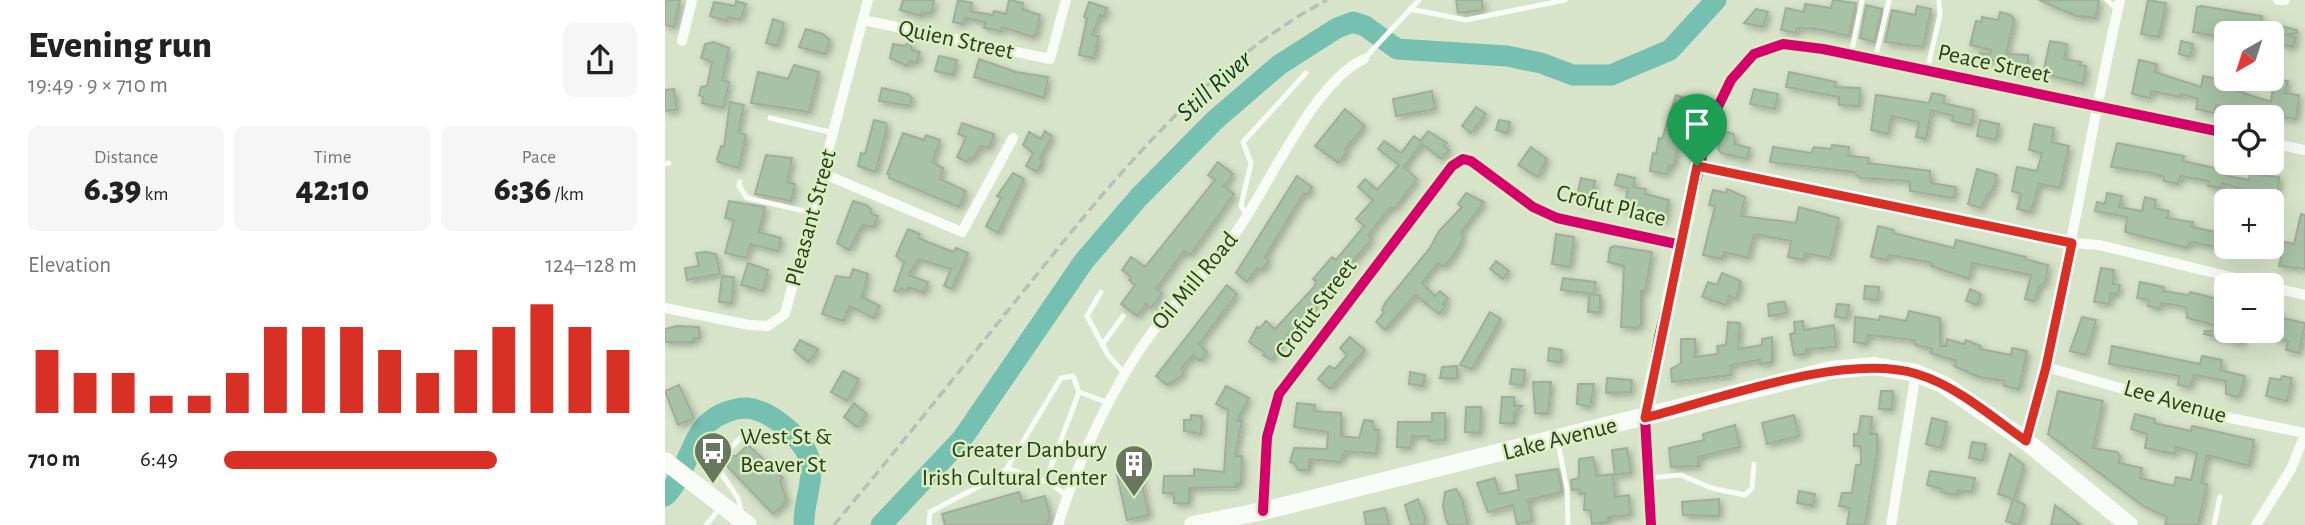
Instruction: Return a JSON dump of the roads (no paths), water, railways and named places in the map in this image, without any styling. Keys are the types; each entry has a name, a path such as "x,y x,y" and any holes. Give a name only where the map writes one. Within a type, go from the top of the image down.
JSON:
{"main road":[{"name":"Lake Avenue","path":"1193,525 1263,511 1831,370 1875,366 1916,373 1954,390 2026,441 2129,525"},
{"path":"665,461 723,505 741,523"}],"street":[{"path":"681,41 692,0"},
{"name":"Pleasant Street","path":"665,308 749,325 768,326 785,314 868,0"},
{"name":"Quien Street","path":"863,20 1050,59 1066,0"},
{"path":"2279,0 2285,0"},
{"path":"2026,441 2046,367 2072,243 2096,106 2119,5"},
{"name":"Peace Street","path":"1697,166 1715,112 1731,80 1754,54 1783,44 1851,55 2214,131"},
{"name":"Oil Mill Road","path":"1058,525 1068,496 1124,373 1154,329 1222,250 1247,215 1273,169 1340,74 1364,59"},
{"path":"824,174 962,232 1013,138"},
{"path":"2284,146 2305,150"},
{"name":"Crofut Place","path":"1462,159 1471,161 1533,207 1557,218 1681,245"},
{"name":"Crofut Street","path":"1263,511 1267,437 1279,394 1452,166 1462,159"},
{"path":"1651,525 1645,418 1697,166 2072,243 2099,245 2214,273"},
{"path":"2284,290 2305,295"},
{"name":"Lee Avenue","path":"2046,367 2215,415 2305,434"},
{"path":"1891,525 1916,373"},
{"path":"2256,525 2291,469 2305,434"}],"lane":[{"path":"1364,59 1419,0"},
{"path":"1410,9 1466,20 1565,0"},
{"path":"1851,55 1862,0"},
{"path":"1875,60 1889,0"},
{"path":"1927,71 1940,15 1939,0"},
{"path":"2108,0 2119,5"},
{"path":"1247,215 1241,206 1251,163 1243,142 1306,73"},
{"path":"770,118 834,133"},
{"path":"740,182 743,195 747,198 813,213"},
{"path":"1101,292 1087,316 1102,345 1124,373"},
{"path":"1102,345 1123,316"},
{"path":"929,525 930,512 999,476 1007,468 1061,378 1073,376 1079,391 1047,482"},
{"path":"1079,391 1109,403"},
{"path":"741,523 743,509 719,470 729,450 742,436"},
{"path":"1557,439 1567,489 1568,525"},
{"path":"1648,478 1681,475 1711,488 1745,495 1752,488 1754,464"},
{"path":"1007,468 1047,482 1068,496"},
{"path":"2214,525 2220,497"},
{"path":"706,525 723,505"}],"waterway":[{"name":"Still River","path":"881,525 962,439 1084,261 1139,197 1215,120 1279,65 1337,28 1353,22 1365,26 1397,49 1507,56 1541,63 1573,75 1611,75 1670,50 1716,0"},
{"name":"Still River","path":"665,496 678,479 697,438 708,423 736,409 757,410 788,429 809,457 811,474 804,525"}],"railway":[{"path":"834,525 1083,218 1156,135 1236,61 1280,28 1327,0"}],"place":[{"name":"West St & Beaver St","path":"713,485"},
{"name":"Greater Danbury Irish Cultural Center","path":"1134,498"}]}
